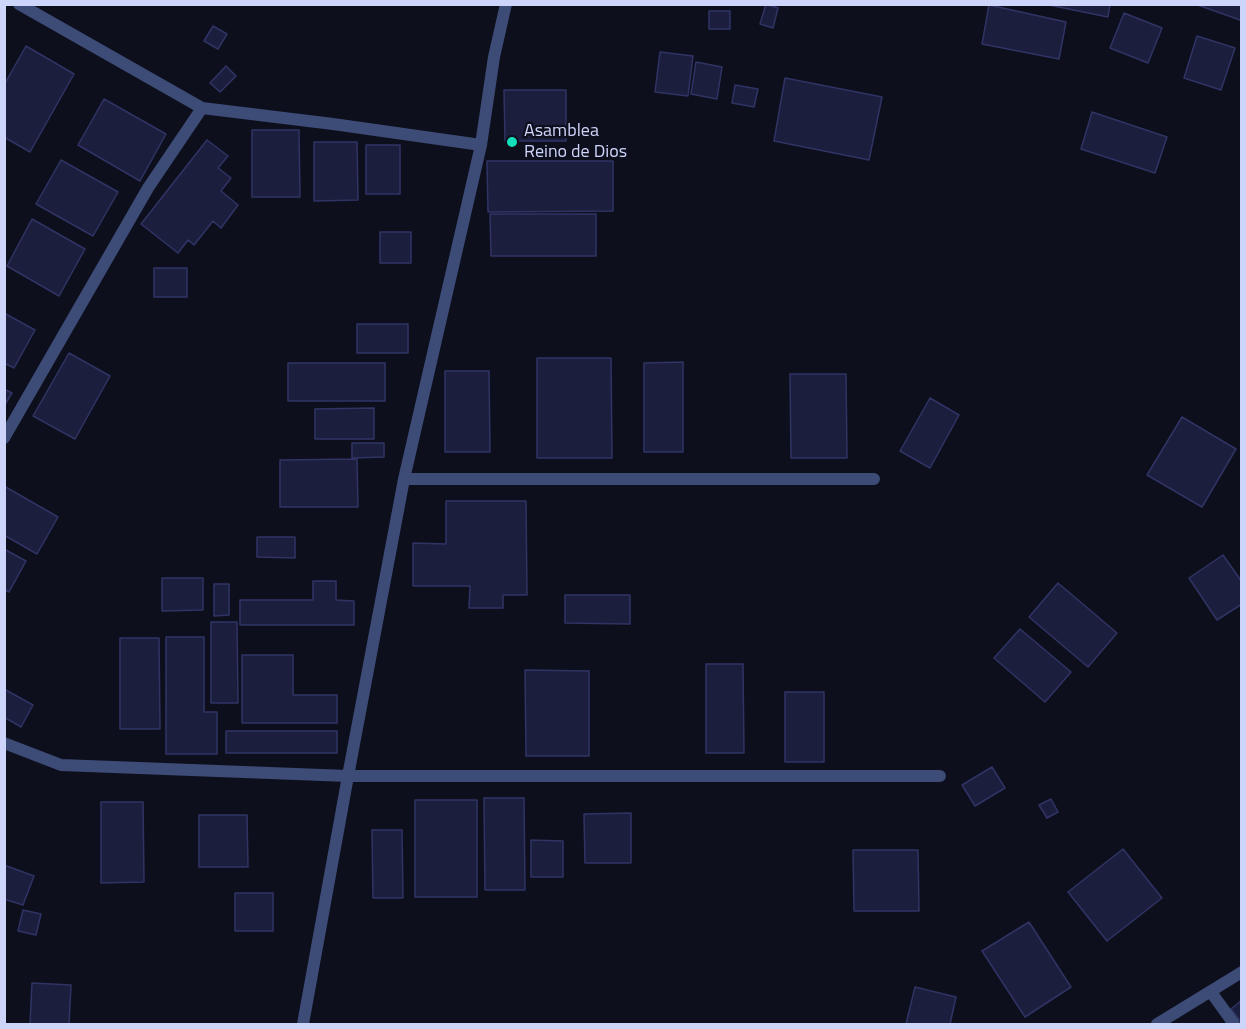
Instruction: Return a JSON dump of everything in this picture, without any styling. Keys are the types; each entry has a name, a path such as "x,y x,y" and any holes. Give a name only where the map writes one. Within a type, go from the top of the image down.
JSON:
{"street":[{"path":"19,4 202,108 481,145"},
{"path":"303,1024 404,479 481,145 494,57 506,4"},
{"path":"4,438 148,188 202,108"},
{"path":"404,479 874,479"},
{"path":"4,743 61,765 348,776 939,776"},
{"path":"1157,1024 1242,972"},
{"path":"1211,992 1234,1024"}],"building":[{"path":"766,4 778,8 773,28 760,24"},
{"path":"1044,4 1110,4 1108,17"},
{"path":"1195,4 1242,4 1242,16 1240,20"},
{"path":"989,5 1066,22 1059,59 982,44"},
{"path":"709,11 730,11 730,29 709,29"},
{"path":"1124,13 1162,28 1148,63 1110,48"},
{"path":"213,26 227,34 218,49 204,41"},
{"path":"1197,36 1235,48 1221,90 1184,78"},
{"path":"26,46 74,74 30,152 4,137 4,85"},
{"path":"660,52 693,56 688,96 655,92"},
{"path":"696,62 722,67 717,99 691,94"},
{"path":"226,66 236,76 220,92 210,83"},
{"path":"785,78 882,97 869,160 774,141"},
{"path":"735,85 758,89 754,107 732,103"},
{"path":"504,90 566,90 566,141 505,141"},
{"path":"104,99 166,134 140,181 78,145"},
{"path":"1092,112 1167,137 1155,173 1081,149"},
{"path":"252,130 299,130 300,197 252,197"},
{"path":"207,140 228,156 218,168 231,178 221,191 238,205 221,228 213,221 194,245 188,240 178,253 141,224"},
{"path":"314,142 357,142 358,200 314,201"},
{"path":"366,145 400,145 400,194 366,194"},
{"path":"61,160 118,192 93,236 36,204"},
{"path":"487,161 613,161 613,211 488,212"},
{"path":"490,214 596,214 596,256 491,256"},
{"path":"32,219 85,249 59,296 7,266"},
{"path":"380,232 411,232 411,263 380,263"},
{"path":"154,268 187,268 187,297 154,297"},
{"path":"4,313 35,330 14,368 4,363"},
{"path":"357,324 408,324 408,353 357,353"},
{"path":"69,353 110,376 75,439 33,416"},
{"path":"537,358 611,358 612,458 537,458"},
{"path":"683,362 683,452 644,452 644,363"},
{"path":"288,363 385,363 385,401 288,401"},
{"path":"445,371 489,371 490,452 445,452"},
{"path":"790,374 846,374 847,458 791,458"},
{"path":"4,389 12,393 4,406"},
{"path":"930,398 959,415 930,468 900,451"},
{"path":"374,408 374,439 315,439 315,409"},
{"path":"1182,417 1236,449 1202,507 1147,475"},
{"path":"352,443 384,443 384,457 352,458"},
{"path":"357,459 358,507 280,507 280,460"},
{"path":"4,486 58,517 37,554 4,535"},
{"path":"446,501 526,501 527,595 503,595 503,608 469,608 470,586 413,586 413,543 446,544"},
{"path":"257,537 295,537 295,558 257,557"},
{"path":"4,549 26,561 9,592 4,589"},
{"path":"1223,555 1242,582 1242,604 1217,620 1189,578"},
{"path":"162,578 203,578 203,610 162,611"},
{"path":"313,581 336,581 336,600 354,601 354,625 240,625 240,600 313,600"},
{"path":"1058,583 1117,633 1088,667 1029,617"},
{"path":"214,584 229,584 229,615 214,616"},
{"path":"565,595 630,595 630,624 565,623"},
{"path":"211,622 237,622 238,703 211,703"},
{"path":"1020,629 1071,672 1045,702 994,658"},
{"path":"166,637 204,637 204,712 217,712 217,754 166,754"},
{"path":"120,638 159,638 160,729 120,729"},
{"path":"242,655 293,655 293,695 337,695 337,723 242,723"},
{"path":"706,664 743,664 744,753 706,753"},
{"path":"525,670 589,671 589,756 526,756"},
{"path":"4,689 33,705 21,727 4,717"},
{"path":"785,692 824,692 824,762 785,762"},
{"path":"226,731 337,731 337,753 226,753"},
{"path":"992,767 1005,788 975,806 962,785"},
{"path":"484,798 524,798 525,890 485,890"},
{"path":"1051,799 1058,812 1047,818 1039,805"},
{"path":"415,800 477,800 477,897 415,897"},
{"path":"101,802 143,802 144,882 101,883"},
{"path":"631,813 631,863 585,863 584,814"},
{"path":"199,815 247,815 248,867 199,867"},
{"path":"372,830 402,830 403,898 373,898"},
{"path":"531,840 563,841 563,877 531,877"},
{"path":"1123,849 1162,898 1107,941 1068,892"},
{"path":"853,850 918,850 919,911 854,911"},
{"path":"4,865 34,876 23,905 4,899"},
{"path":"235,893 273,893 273,931 235,931"},
{"path":"23,910 41,914 36,935 18,931"},
{"path":"1029,922 1071,987 1025,1017 982,951"},
{"path":"32,983 71,985 69,1024 30,1024"},
{"path":"915,987 956,997 950,1024 906,1024"},
{"path":"1242,1000 1242,1023 1231,1009"}],"place":[{"name":"Asamblea Reino de Dios","path":"512,142"}]}
